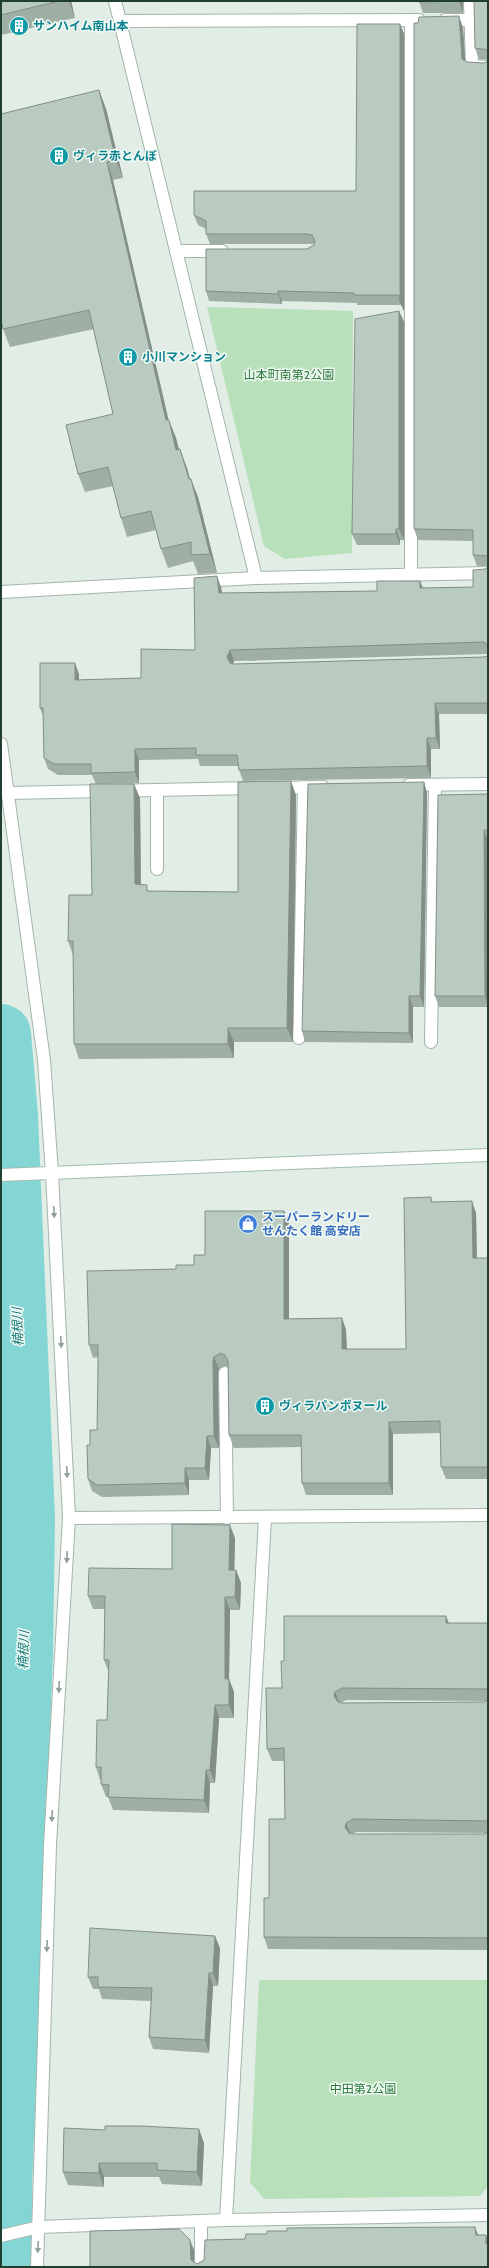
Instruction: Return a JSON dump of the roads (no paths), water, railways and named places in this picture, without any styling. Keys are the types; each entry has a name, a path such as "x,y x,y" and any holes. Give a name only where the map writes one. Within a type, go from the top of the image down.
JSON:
{"street":[{"path":"115,1 256,578"},
{"path":"470,1 472,66 488,67"},
{"path":"411,20 411,574"},
{"path":"120,21 470,20"},
{"path":"176,251 232,251"},
{"path":"1,592 256,578 488,573"},
{"path":"1,744 44,1060 52,1173 69,1518 50,1845 37,2267"},
{"path":"397,786 488,784"},
{"path":"431,1042 435,785"},
{"path":"8,793 335,786"},
{"path":"299,1038 304,787"},
{"path":"157,790 157,869"},
{"path":"1,1175 488,1154"},
{"path":"225,1373 227,1518"},
{"path":"69,1518 265,1518 488,1515"},
{"path":"226,2220 265,1518"},
{"path":"1,2236 39,2227 226,2220 488,2215"},
{"path":"201,2221 201,2267"}],"waterway":[{"name":"楠根川","path":"1,1034 8,1116 25,1519 23,1654 2,2185 3,2267"}],"place":[{"name":"サンハイム南山本","path":"19,26"},
{"name":"ヴィラ赤とんぼ","path":"59,156"},
{"name":"小川マンション","path":"128,357"},
{"name":"スーパーランドリー せんたく館 高安店","path":"248,1224"},
{"name":"ヴィラパンボヌール","path":"265,1406"}],"park label":[{"name":"山本町南第2公園","path":"289,375"},
{"name":"中田第2公園","path":"363,2089"}]}
